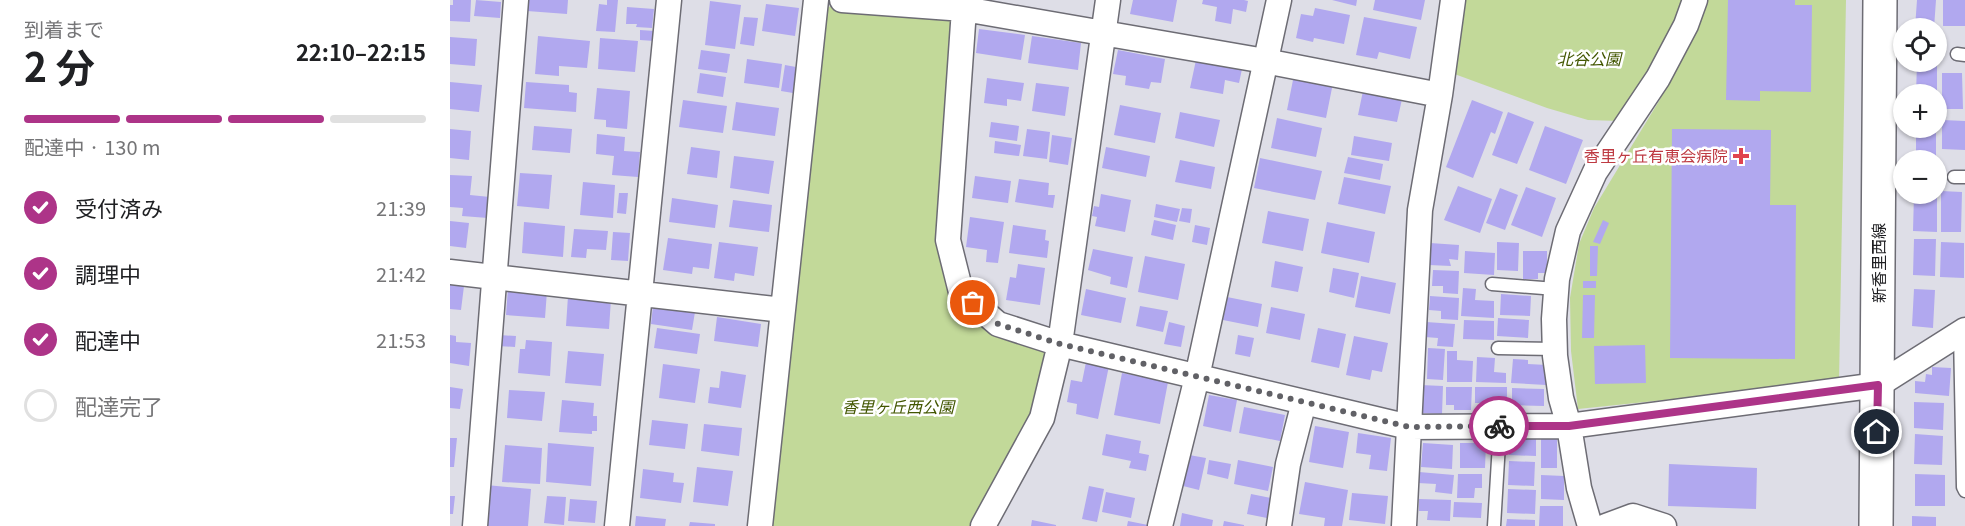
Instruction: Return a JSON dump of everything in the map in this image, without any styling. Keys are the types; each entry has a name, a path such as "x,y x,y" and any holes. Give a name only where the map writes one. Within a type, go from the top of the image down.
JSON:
{"street":[{"path":"474,526 516,0"},
{"path":"617,526 669,0"},
{"path":"760,526 816,0"},
{"path":"842,0 964,9 1265,61 1440,95"},
{"path":"983,526 1042,418 1060,344 1108,0"},
{"path":"1160,526 1197,377 1279,0"},
{"path":"1404,526 1419,210 1440,95 1453,0"},
{"path":"1590,526 1579,488 1569,426 1561,398 1555,349 1556,290 1568,231 1582,198 1601,162 1658,78 1686,25 1695,0"},
{"name":"新香里西線","path":"1876,526 1880,0"},
{"path":"964,9 948,240 961,292 998,324 1060,344 1409,427 1569,426 1878,385 1963,332"},
{"path":"450,272 783,310"},
{"path":"1279,526 1288,464 1304,402"},
{"path":"1606,526 1633,516 1664,526"}],"lane":[{"path":"1492,284 1556,290"},
{"path":"1963,332 1963,487 1965,490"},
{"path":"1498,348 1555,349"},
{"path":"1494,526 1500,426"}],"green space":[{"name":"北谷公園","path":"1459,0 1688,0 1680,23 1619,121 1588,120 1547,108 1449,72"},
{"path":"1706,0 1846,0 1839,382 1578,409 1571,351 1570,298 1579,244 1594,208 1659,101 1690,41"},
{"name":"香里ヶ丘西公園","path":"823,6 956,18 947,284 1053,348 1033,411 970,526 766,526"}],"building":[{"path":"453,0 471,0 470,22 450,21 450,5 453,5"},
{"path":"476,0 501,2 500,18 474,16"},
{"path":"528,0 568,0 567,14 527,11"},
{"path":"607,0 618,0 615,32 596,31 599,4 607,5"},
{"path":"1133,0 1177,0 1173,22 1130,14"},
{"path":"1203,0 1248,1 1246,12 1233,9 1231,24 1215,21 1217,7 1202,4"},
{"path":"1332,0 1357,0 1356,6"},
{"path":"1375,0 1425,0 1421,20 1373,10"},
{"path":"1728,0 1795,0 1795,5 1812,5 1811,92 1760,91 1760,101 1726,100"},
{"path":"1917,0 1936,0 1935,18 1916,18"},
{"path":"1943,0 1965,0 1965,26 1947,26 1947,18 1943,18"},
{"path":"710,1 741,5 735,49 705,45"},
{"path":"766,4 799,8 795,36 762,31"},
{"path":"627,7 654,9 652,28 626,24"},
{"path":"1315,8 1350,15 1344,44 1314,38 1313,42 1296,38 1301,14 1313,16"},
{"path":"744,17 758,18 754,46 740,44"},
{"path":"1364,17 1417,27 1410,59 1379,52 1377,59 1356,55"},
{"path":"979,29 1025,35 1021,60 976,53"},
{"path":"640,30 655,31 654,41 640,40"},
{"path":"538,36 590,41 587,68 559,66 559,76 535,74"},
{"path":"1032,36 1081,43 1078,70 1028,63"},
{"path":"450,37 477,39 475,66 450,64"},
{"path":"600,38 638,41 635,72 598,69"},
{"path":"701,50 730,54 727,73 698,69"},
{"path":"1118,50 1165,59 1161,83 1151,82 1149,89 1125,85 1126,76 1113,74"},
{"path":"747,59 782,64 779,88 744,83"},
{"path":"1196,60 1242,69 1239,83 1225,80 1223,94 1190,88"},
{"path":"785,65 796,67 793,93 781,91"},
{"path":"1917,72 1937,72 1937,84 1916,84"},
{"path":"700,73 726,77 723,97 697,93"},
{"path":"1942,73 1962,73 1963,109 1947,109 1947,84 1942,84"},
{"path":"1294,75 1333,83 1326,118 1287,110"},
{"path":"987,78 1024,83 1021,101 1007,99 1007,106 984,103"},
{"path":"450,82 482,85 479,112 450,109"},
{"path":"526,82 569,85 569,92 577,93 576,112 524,108"},
{"path":"1036,83 1069,87 1065,116 1032,111"},
{"path":"597,88 630,91 627,129 606,127 606,120 594,119"},
{"path":"1363,91 1402,99 1397,122 1358,115"},
{"path":"683,100 727,106 723,133 679,127"},
{"path":"1472,100 1503,112 1495,134 1491,132 1473,178 1446,167"},
{"path":"736,102 779,108 775,136 732,130"},
{"path":"1120,105 1161,113 1155,143 1114,135"},
{"path":"1180,112 1220,120 1214,147 1175,138"},
{"path":"1508,112 1534,122 1517,164 1492,155"},
{"path":"1277,118 1322,128 1316,157 1271,148"},
{"path":"1947,120 1965,121 1965,150 1942,149 1942,138 1947,138"},
{"path":"991,122 1019,126 1017,141 989,137"},
{"path":"534,126 572,129 570,153 532,150"},
{"path":"1545,126 1583,140 1566,184 1529,170"},
{"path":"450,129 471,131 469,160 450,158"},
{"path":"1027,129 1050,132 1047,159 1023,156"},
{"path":"1672,129 1771,130 1770,205 1796,205 1795,359 1670,358"},
{"path":"597,134 625,137 624,151 640,152 638,177 612,175 614,156 596,154"},
{"path":"1052,135 1072,138 1068,165 1049,162"},
{"path":"1354,136 1392,143 1389,161 1351,155"},
{"path":"1916,138 1936,138 1936,150 1916,150"},
{"path":"995,141 1021,145 1019,156 994,153"},
{"path":"691,147 720,151 717,178 687,174"},
{"path":"1106,147 1150,156 1146,177 1102,168"},
{"path":"734,156 774,161 769,194 730,188"},
{"path":"1348,157 1383,164 1380,180 1344,173"},
{"path":"1260,158 1322,171 1315,200 1254,188"},
{"path":"1180,160 1215,167 1211,189 1175,182"},
{"path":"520,173 552,175 549,209 517,206"},
{"path":"450,175 472,176 470,195 490,197 488,218 462,216 463,208 450,207"},
{"path":"975,176 1011,181 1008,203 972,198"},
{"path":"1344,177 1391,186 1385,214 1338,204"},
{"path":"1019,179 1049,183 1048,195 1055,195 1053,208 1015,202"},
{"path":"583,182 615,185 613,218 580,215"},
{"path":"1458,186 1492,199 1480,233 1444,220"},
{"path":"1526,187 1556,198 1542,237 1511,225"},
{"path":"1500,188 1518,195 1505,230 1486,223"},
{"path":"1947,191 1962,192 1961,232 1941,232 1941,204 1947,204"},
{"path":"619,193 628,193 626,214 617,213"},
{"path":"1101,194 1131,200 1125,232 1095,226 1097,217 1092,216 1094,206 1099,207"},
{"path":"672,198 718,205 715,228 669,222"},
{"path":"733,200 772,205 769,232 729,227"},
{"path":"1156,204 1180,209 1177,222 1154,217"},
{"path":"1914,204 1937,204 1937,232 1913,231"},
{"path":"1182,208 1192,209 1190,223 1179,221"},
{"path":"1268,211 1309,219 1303,251 1262,243"},
{"path":"970,217 1004,222 998,263 986,262 987,250 966,247"},
{"path":"1154,220 1176,225 1173,240 1151,235"},
{"path":"1603,220 1609,223 1600,244 1593,242"},
{"path":"450,221 469,223 466,248 450,246"},
{"path":"524,222 565,226 563,257 522,253"},
{"path":"1327,222 1375,232 1369,263 1321,253"},
{"path":"1013,225 1046,230 1045,240 1049,241 1047,258 1009,253"},
{"path":"1195,225 1210,228 1207,245 1192,242"},
{"path":"574,229 608,231 606,250 587,249 586,258 571,257"},
{"path":"613,232 630,233 628,261 611,260"},
{"path":"668,238 712,244 709,269 693,267 692,274 663,270"},
{"path":"1914,239 1936,239 1935,276 1913,275"},
{"path":"719,242 758,247 754,276 735,273 734,281 714,278"},
{"path":"1497,242 1519,243 1518,271 1497,270"},
{"path":"1941,242 1964,243 1964,278 1940,277"},
{"path":"1430,243 1459,245 1458,260 1449,259 1451,266 1429,265"},
{"path":"1590,246 1598,246 1597,276 1590,276"},
{"path":"1093,249 1133,257 1127,288 1110,284 1111,277 1088,270"},
{"path":"1465,251 1495,253 1494,275 1464,273"},
{"path":"1523,251 1547,251 1547,273 1538,273 1538,279 1523,279"},
{"path":"1145,256 1185,264 1178,300 1138,292"},
{"path":"1275,261 1303,267 1298,292 1271,287"},
{"path":"1018,264 1045,268 1040,305 1006,300 1010,277 1016,278"},
{"path":"1333,268 1359,273 1354,298 1329,292"},
{"path":"1433,270 1459,271 1458,294 1443,293 1443,286 1432,286"},
{"path":"1361,276 1396,283 1390,314 1355,307"},
{"path":"1583,281 1596,281 1596,288 1583,288"},
{"path":"450,285 464,286 461,310 450,309"},
{"path":"508,288 547,291 545,318 506,315"},
{"path":"1463,288 1476,289 1475,300 1494,301 1494,318 1461,316"},
{"path":"1086,289 1126,298 1121,323 1081,315"},
{"path":"1914,289 1935,290 1933,328 1912,326"},
{"path":"1501,294 1531,296 1530,316 1500,315"},
{"path":"1583,295 1595,295 1594,338 1582,338"},
{"path":"568,296 611,299 609,329 566,326"},
{"path":"1430,296 1459,298 1458,320 1441,319 1441,311 1429,310"},
{"path":"1227,297 1262,304 1258,327 1223,320"},
{"path":"653,306 695,312 692,330 651,324"},
{"path":"1140,306 1168,311 1163,332 1136,326"},
{"path":"1271,307 1305,314 1300,340 1266,333"},
{"path":"717,317 761,324 758,347 714,341"},
{"path":"1498,318 1529,320 1528,338 1497,336"},
{"path":"1464,320 1494,321 1494,340 1463,339"},
{"path":"1169,322 1185,326 1181,347 1164,344"},
{"path":"1426,322 1455,324 1453,347 1437,346 1438,338 1425,337"},
{"path":"657,328 700,334 697,354 654,348"},
{"path":"1318,328 1346,334 1339,368 1311,362"},
{"path":"450,335 456,336 456,342 471,343 469,366 450,363"},
{"path":"499,335 516,336 515,347 498,346"},
{"path":"1238,335 1254,338 1250,357 1235,354"},
{"path":"1354,336 1388,343 1382,372 1372,370 1370,380 1346,375"},
{"path":"526,340 552,342 550,376 518,373 520,349 525,349"},
{"path":"1645,345 1646,383 1595,384 1594,346"},
{"path":"1428,348 1445,349 1443,380 1427,379"},
{"path":"568,351 604,354 601,386 565,383"},
{"path":"1447,351 1457,351 1457,360 1473,361 1472,382 1447,382"},
{"path":"1477,357 1495,358 1494,372 1506,373 1506,383 1476,382"},
{"path":"1513,359 1528,360 1528,364 1547,365 1546,385 1511,383"},
{"path":"1086,362 1109,366 1098,419 1076,414 1077,404 1067,402 1071,380 1082,382"},
{"path":"663,364 700,369 695,403 659,398"},
{"path":"1932,367 1951,368 1949,396 1915,393 1915,381 1925,382 1926,374 1932,375"},
{"path":"721,371 746,375 741,408 708,403 710,387 719,388"},
{"path":"1122,373 1168,382 1160,424 1114,415"},
{"path":"1420,385 1443,386 1442,414 1419,413"},
{"path":"450,387 463,389 460,409 450,408"},
{"path":"1446,387 1472,387 1471,410 1454,410 1454,405 1446,405"},
{"path":"1475,387 1507,387 1507,414 1485,414 1485,403 1475,403"},
{"path":"1512,388 1544,389 1544,406 1512,405"},
{"path":"509,390 545,392 542,421 507,418"},
{"path":"1209,395 1237,400 1231,432 1203,426"},
{"path":"562,400 594,403 593,416 597,416 597,431 592,431 592,434 559,432"},
{"path":"1914,402 1944,403 1943,430 1914,428"},
{"path":"1244,407 1285,415 1280,441 1239,433"},
{"path":"652,420 688,424 685,449 649,445"},
{"path":"704,424 742,428 739,456 701,451"},
{"path":"1315,426 1349,432 1343,468 1309,462"},
{"path":"1358,433 1391,438 1387,471 1369,469 1371,455 1356,453"},
{"path":"1541,433 1557,434 1557,468 1541,468"},
{"path":"1106,434 1141,441 1139,453 1149,455 1146,471 1129,468 1131,461 1102,455"},
{"path":"1915,434 1943,436 1942,465 1914,464"},
{"path":"1510,436 1536,437 1536,456 1509,455"},
{"path":"450,438 457,438 454,467 450,467"},
{"path":"548,443 594,447 591,486 546,482"},
{"path":"1423,443 1453,445 1452,469 1421,467"},
{"path":"1460,443 1486,443 1485,468 1460,468"},
{"path":"505,445 542,448 540,484 502,482"},
{"path":"1189,455 1206,458 1199,490 1183,486"},
{"path":"1209,460 1231,464 1228,479 1207,474"},
{"path":"1238,460 1273,467 1268,491 1234,484"},
{"path":"1509,461 1535,462 1534,486 1508,485"},
{"path":"1669,464 1757,468 1756,509 1668,506"},
{"path":"697,467 733,471 728,506 693,502"},
{"path":"643,469 674,473 673,482 684,483 681,503 640,498"},
{"path":"1419,472 1454,475 1452,494 1435,492 1436,484 1418,483"},
{"path":"1458,474 1482,474 1482,488 1475,488 1474,498 1457,498"},
{"path":"1915,474 1945,475 1945,506 1915,506"},
{"path":"1541,475 1564,476 1564,500 1541,499"},
{"path":"1305,482 1348,490 1342,526 1324,526 1325,518 1299,514"},
{"path":"486,485 531,489 528,526 483,526"},
{"path":"1089,486 1104,489 1097,522 1082,519"},
{"path":"1508,489 1536,490 1535,514 1507,513"},
{"path":"1106,492 1135,498 1131,518 1102,512"},
{"path":"1352,493 1388,496 1385,524 1349,520"},
{"path":"1251,494 1271,498 1267,518 1247,514"},
{"path":"450,496 455,496 453,514 450,514"},
{"path":"547,496 566,497 564,525 544,523"},
{"path":"570,499 597,501 595,523 568,521"},
{"path":"1419,499 1451,500 1450,521 1427,520 1428,511 1419,511"},
{"path":"1454,502 1482,503 1481,518 1453,517"},
{"path":"1540,506 1563,506 1563,526 1539,526"},
{"path":"1182,513 1213,520 1212,526 1180,526"},
{"path":"636,516 666,519 665,526 635,526"},
{"path":"1912,516 1936,517 1936,526 1912,526"},
{"path":"1507,519 1535,520 1535,526 1506,526"},
{"path":"1032,520 1056,525 1056,526 1031,526"},
{"path":"1128,521 1148,525 1148,526 1127,526"},
{"path":"1224,521 1244,525 1244,526 1223,526"},
{"path":"690,522 715,524 715,526 689,526"}],"way so far":[{"path":"973,303 998,324 1060,344 1409,427 1499,426"}],"place":[{"name":"香里ヶ丘有恵会病院","path":"1741,156"}],"route":[{"path":"1499,426 1569,426 1878,385 1877,432"}]}
